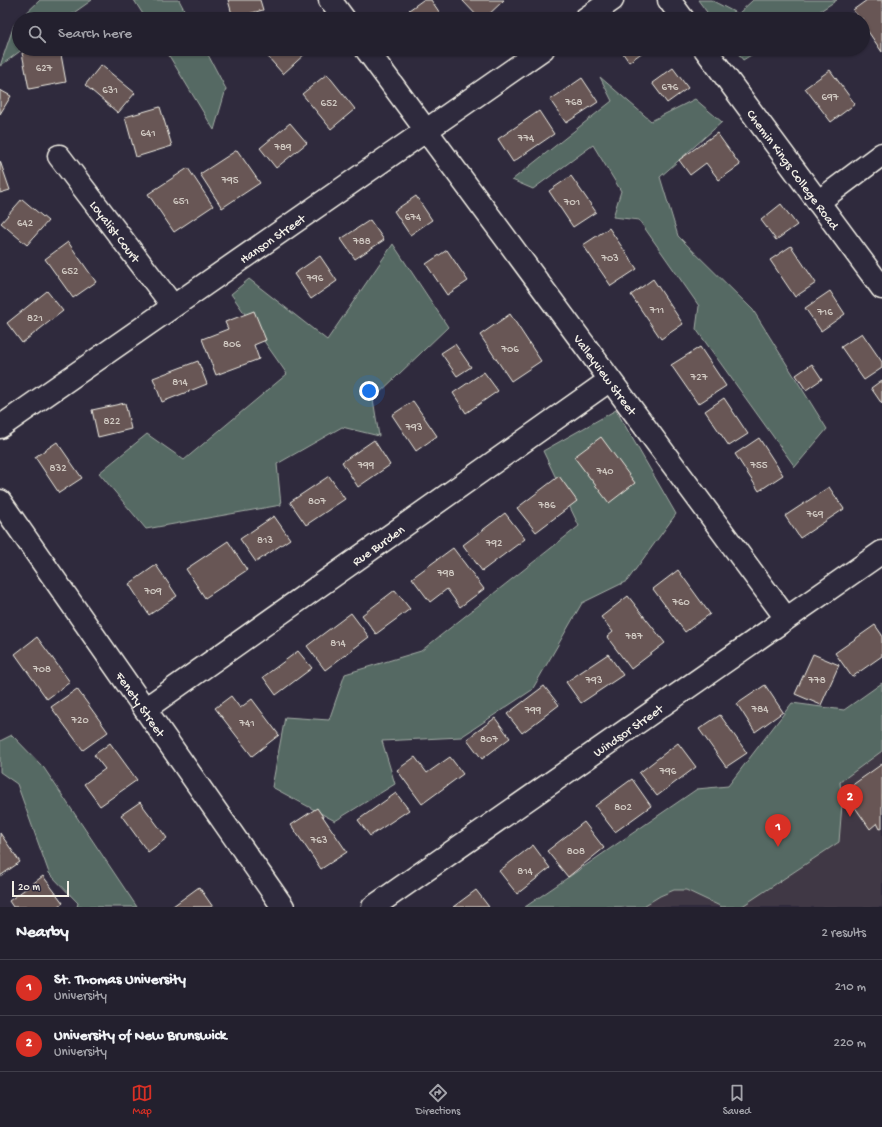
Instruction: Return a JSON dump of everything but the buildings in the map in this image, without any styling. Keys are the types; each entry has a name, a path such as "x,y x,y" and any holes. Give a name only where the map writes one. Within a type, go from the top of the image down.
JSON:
{"street":[{"path":"330,0 339,12"},
{"path":"595,12 612,0"},
{"path":"669,0 678,12"},
{"name":"Valleyview Street","path":"371,56 786,618"},
{"name":"Hanson Street","path":"0,427 533,56"},
{"name":"Chemin Kings College Road","path":"710,56 882,288"},
{"path":"818,202 882,154"},
{"name":"Loyalist Court","path":"59,156 173,306"},
{"name":"Rue Burden","path":"145,709 610,380"},
{"name":"Fenety Street","path":"0,501 283,907"},
{"name":"Windsor Street","path":"373,907 882,552"}],"shaded area":[{"path":"882,729 882,907 601,907"}],"green space":[{"path":"40,0 92,0 75,12 27,12"},
{"path":"134,0 179,0 185,12 142,12"},
{"path":"698,0 711,0 734,12 707,12"},
{"path":"753,0 837,0 819,12 740,12"},
{"path":"12,31 12,56 14,56 0,66"},
{"path":"169,56 209,56 226,89 214,130"},
{"path":"740,56 750,56 743,60"},
{"path":"600,77 651,121 695,99 722,122 660,177 678,236 753,310 827,429 795,467 696,329 699,306 639,220 613,217 621,191 593,145 533,189 512,180 612,101"},
{"path":"393,244 448,327 373,399 379,436 342,427 277,464 281,505 146,529 99,473 147,434 184,460 287,374 231,294 249,279 327,340"},
{"path":"616,410 676,514 627,581 582,603 532,690 461,737 382,741 395,784 335,821 272,787 285,717 329,720 345,674 421,651 579,526 543,451"},
{"path":"882,683 882,751 840,782 842,804 839,842 741,907 722,907 686,890 674,890 660,896 642,907 525,907 697,789 728,786 792,703 844,710"},
{"path":"12,735 44,768 137,907 77,907 78,903 49,873 17,784 0,772 0,741"}],"place":[{"name":"University of New Brunswick","path":"850,817"},
{"name":"St. Thomas University","path":"778,847"}]}
